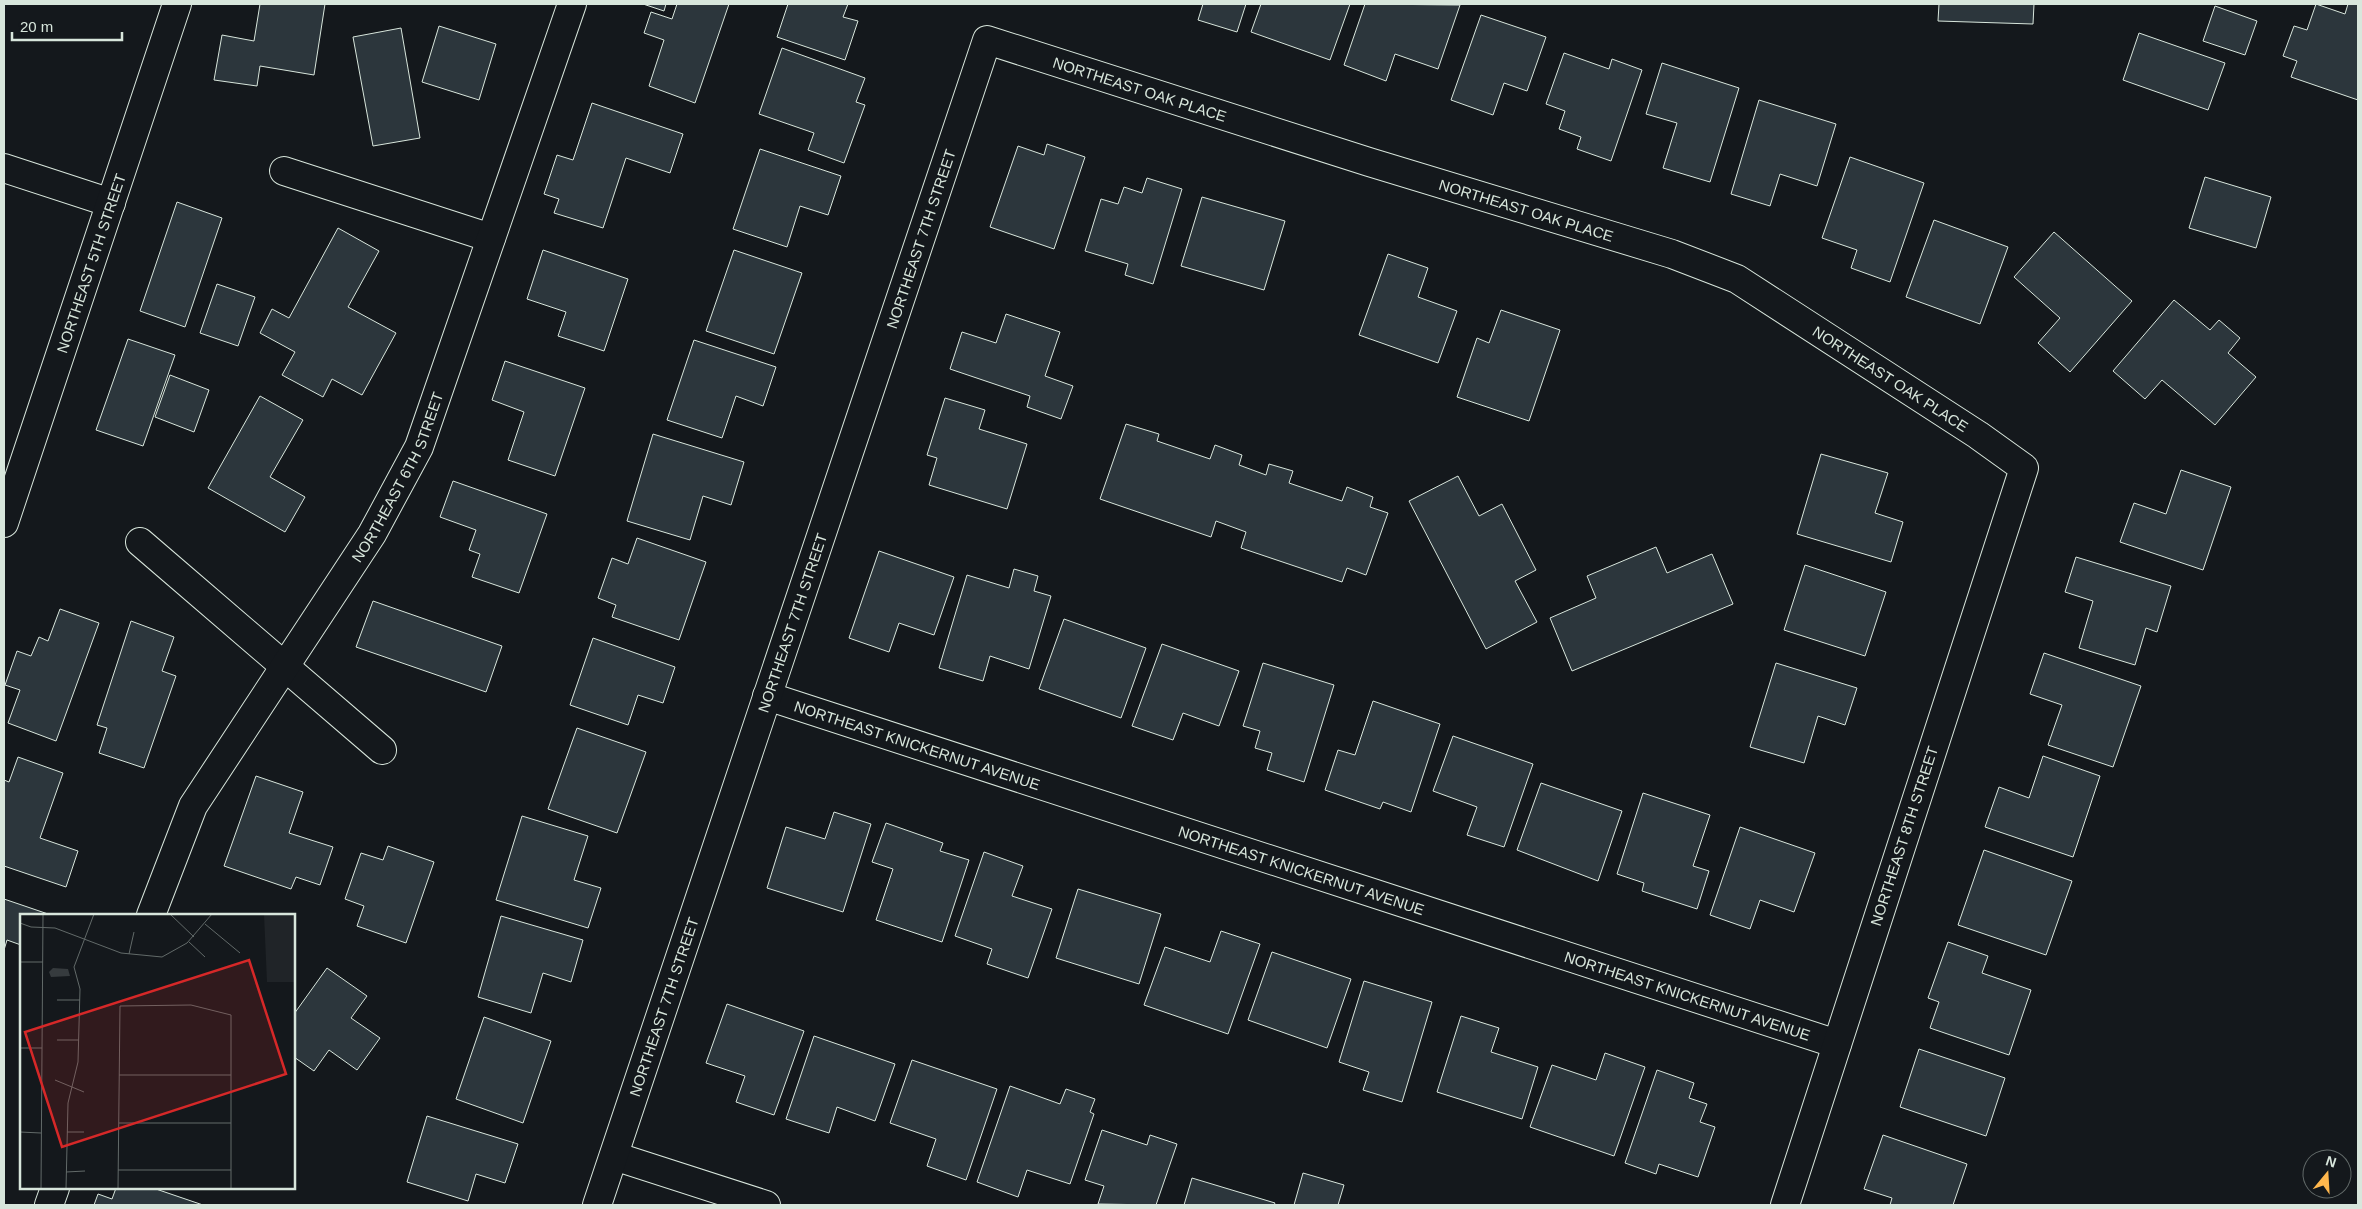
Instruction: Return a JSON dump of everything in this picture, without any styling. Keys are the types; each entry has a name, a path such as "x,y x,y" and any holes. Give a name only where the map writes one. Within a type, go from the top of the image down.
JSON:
{"street":[{"name":"NORTHEAST 5TH STREET","path":"4,523 177,4"},
{"name":"NORTHEAST 6TH STREET","path":"151,914 193,806 372,534 419,447 572,4"},
{"name":"NORTHEAST OAK PLACE","path":"987,40 1360,159 1672,254 1737,279 1978,435 2024,468"},
{"name":"NORTHEAST 7TH STREET","path":"597,1205 987,40"},
{"path":"4,168 111,203"},
{"path":"284,171 491,238"},
{"name":"NORTHEAST 8TH STREET","path":"1785,1205 2024,468"},
{"path":"140,542 382,750"},
{"name":"NORTHEAST KNICKERNUT AVENUE","path":"768,696 1837,1044"},
{"path":"614,1156 766,1205"},
{"path":"49,1205 55,1189"}],"building":[{"path":"260,4 325,4 314,75 260,66 257,86 214,80 222,35 254,41"},
{"path":"643,4 666,4 664,11"},
{"path":"677,4 729,4 695,103 649,86 664,40 644,33 651,12 672,19"},
{"path":"788,4 848,4 843,17 858,21 845,60 777,37"},
{"path":"1203,4 1246,4 1237,32 1198,20"},
{"path":"1261,4 1350,4 1330,60 1251,32"},
{"path":"1365,4 1460,5 1438,69 1395,54 1386,81 1344,65"},
{"path":"1939,4 2034,4 2033,24 1938,21"},
{"path":"2316,4 2345,14 2348,4 2358,4 2358,100 2291,77 2297,61 2283,56 2294,26 2307,30"},
{"path":"2215,6 2257,21 2245,55 2203,41"},
{"path":"1481,15 1546,37 1527,91 1504,83 1493,115 1451,100"},
{"path":"439,26 496,44 479,100 422,82"},
{"path":"401,28 420,138 373,146 353,37"},
{"path":"2139,33 2225,63 2208,110 2123,80"},
{"path":"782,48 865,78 856,102 865,105 844,163 808,150 814,133 759,114"},
{"path":"1564,53 1609,69 1612,59 1642,70 1611,161 1577,149 1581,137 1559,129 1565,111 1546,104"},
{"path":"1662,63 1739,88 1710,182 1663,168 1677,123 1646,114"},
{"path":"1759,100 1836,124 1817,186 1780,174 1770,206 1731,194"},
{"path":"592,103 683,134 670,173 626,158 603,228 554,213 559,199 544,194 557,155 573,160"},
{"path":"1047,144 1085,157 1054,249 990,227 1018,146 1044,155"},
{"path":"760,149 841,176 828,215 800,206 787,247 733,229"},
{"path":"1850,157 1924,183 1890,282 1851,268 1857,250 1822,238"},
{"path":"2205,177 2271,197 2256,248 2189,228"},
{"path":"1147,178 1182,189 1153,284 1125,275 1128,264 1085,251 1101,199 1118,204 1124,187 1142,193"},
{"path":"1202,197 1285,221 1264,290 1181,266"},
{"path":"177,202 222,218 185,327 140,311"},
{"path":"1934,220 2008,247 1980,324 1906,297"},
{"path":"338,228 379,251 348,307 396,333 362,395 332,379 323,397 282,375 295,352 260,333 272,309 289,318"},
{"path":"2054,232 2132,301 2070,372 2038,343 2060,318 2014,277"},
{"path":"543,250 628,279 604,351 558,336 566,312 527,299"},
{"path":"734,250 802,273 774,354 706,331"},
{"path":"1388,254 1428,268 1418,297 1457,311 1438,363 1359,335"},
{"path":"217,284 255,297 238,346 200,333"},
{"path":"2174,300 2210,330 2219,320 2240,338 2228,353 2256,377 2215,425 2162,380 2145,399 2113,371"},
{"path":"1501,310 1560,330 1529,421 1457,397 1477,338 1489,343"},
{"path":"1006,314 1060,332 1045,376 1073,386 1061,419 1027,407 1030,396 950,369 962,332 996,343"},
{"path":"128,339 175,355 143,446 96,430"},
{"path":"694,340 776,367 763,406 736,396 722,438 667,420"},
{"path":"505,361 585,388 555,476 508,460 524,412 492,400"},
{"path":"170,375 209,390 194,432 155,417"},
{"path":"260,396 303,420 270,477 305,497 285,532 208,488"},
{"path":"945,398 985,410 979,429 1027,444 1007,509 929,485 937,458 927,455"},
{"path":"1126,424 1159,434 1157,441 1210,459 1215,445 1242,455 1239,465 1266,475 1269,464 1293,471 1289,483 1342,501 1347,487 1373,497 1370,507 1388,513 1366,575 1347,568 1342,582 1241,548 1246,532 1216,521 1211,537 1100,499"},
{"path":"653,434 744,462 731,505 703,496 690,540 627,521"},
{"path":"1821,454 1888,473 1875,513 1903,522 1891,562 1797,534"},
{"path":"2181,470 2231,487 2203,570 2120,542 2134,503 2166,514"},
{"path":"1458,476 1479,516 1502,504 1536,570 1515,581 1537,622 1486,649 1409,501"},
{"path":"453,481 547,514 519,593 472,577 480,554 469,550 476,530 440,517"},
{"path":"637,538 706,562 679,640 612,617 616,605 598,598 612,558 628,564"},
{"path":"1656,547 1667,573 1712,554 1733,604 1572,671 1550,618 1596,598 1587,576"},
{"path":"879,551 954,577 934,635 899,623 889,652 849,638"},
{"path":"2076,557 2171,586 2157,632 2146,628 2135,665 2079,648 2093,601 2065,592"},
{"path":"1805,565 1886,592 1865,656 1784,630"},
{"path":"1014,569 1038,576 1034,591 1051,596 1029,669 990,656 983,681 939,668 967,575 1009,588"},
{"path":"373,601 502,646 486,692 356,647"},
{"path":"60,609 99,623 56,741 8,723 20,690 5,685 17,651 31,656 39,637 48,641"},
{"path":"1064,619 1146,648 1121,718 1039,689"},
{"path":"131,621 174,637 162,671 176,676 144,768 99,753 107,728 97,725"},
{"path":"593,638 675,667 663,703 638,695 628,725 570,705"},
{"path":"1162,644 1239,671 1219,726 1183,713 1173,740 1132,726"},
{"path":"2044,653 2141,686 2113,767 2048,745 2062,705 2030,694"},
{"path":"1263,663 1334,685 1304,782 1267,770 1272,753 1255,748 1260,731 1243,726"},
{"path":"1776,663 1857,688 1845,725 1818,716 1804,763 1750,747"},
{"path":"1373,701 1440,724 1411,812 1383,802 1380,809 1325,790 1338,750 1355,755"},
{"path":"577,728 646,752 617,833 548,809"},
{"path":"1453,736 1533,764 1504,847 1467,835 1477,807 1433,791"},
{"path":"2043,756 2100,776 2073,857 1985,827 1999,787 2029,798"},
{"path":"18,757 63,773 40,838 78,851 66,887 4,866 4,780 9,782"},
{"path":"256,776 303,792 289,833 333,847 320,885 296,877 291,889 224,866"},
{"path":"1541,783 1622,811 1598,881 1517,850"},
{"path":"1643,793 1710,815 1693,866 1709,871 1697,909 1642,891 1644,883 1617,874"},
{"path":"834,812 871,824 843,912 767,888 786,827 825,839"},
{"path":"522,816 588,836 574,880 601,888 588,928 496,900"},
{"path":"886,823 943,843 940,851 969,860 942,942 876,920 893,869 872,862"},
{"path":"1740,827 1815,853 1794,912 1760,900 1750,929 1710,915"},
{"path":"388,846 434,862 406,943 357,926 364,906 345,899 361,853 383,860"},
{"path":"1984,850 2072,881 2046,955 1958,925"},
{"path":"984,852 1023,866 1012,896 1052,909 1028,978 987,964 992,949 955,936"},
{"path":"1078,889 1161,914 1139,984 1056,958"},
{"path":"4,899 48,914 20,914 20,945 7,940 4,950"},
{"path":"501,916 583,940 571,982 543,973 531,1013 478,997"},
{"path":"1221,931 1260,944 1228,1034 1144,1005 1165,947 1210,962"},
{"path":"1948,942 1988,956 1982,973 2031,990 2009,1055 1930,1028 1939,1002 1928,998"},
{"path":"1272,952 1351,979 1327,1048 1248,1020"},
{"path":"327,968 367,996 351,1018 380,1038 357,1070 329,1050 314,1071 295,1058 295,1013"},
{"path":"1364,981 1432,1002 1402,1102 1363,1090 1369,1072 1339,1062"},
{"path":"727,1004 804,1031 774,1115 736,1102 745,1076 706,1063"},
{"path":"1461,1016 1499,1028 1491,1052 1538,1067 1522,1119 1437,1092"},
{"path":"484,1017 551,1041 523,1123 456,1099"},
{"path":"814,1036 895,1064 875,1121 837,1107 829,1133 786,1119"},
{"path":"1919,1049 2005,1078 1986,1136 1900,1107"},
{"path":"1605,1053 1645,1067 1614,1156 1530,1127 1552,1065 1596,1080"},
{"path":"912,1060 997,1089 966,1180 927,1166 936,1139 890,1123"},
{"path":"1657,1070 1694,1083 1689,1098 1707,1104 1700,1122 1715,1127 1698,1177 1659,1164 1656,1174 1625,1163"},
{"path":"1010,1086 1060,1104 1066,1089 1095,1099 1090,1112 1094,1114 1070,1184 1027,1170 1018,1197 977,1182"},
{"path":"427,1116 518,1144 505,1183 476,1174 468,1201 407,1182"},
{"path":"1102,1130 1147,1145 1150,1135 1177,1144 1156,1205 1098,1204 1104,1186 1085,1180"},
{"path":"1883,1135 1967,1164 1953,1205 1890,1205 1892,1198 1864,1189"},
{"path":"1303,1173 1344,1185 1338,1205 1294,1205"},
{"path":"1192,1178 1275,1203 1274,1205 1184,1205"},
{"path":"116,1189 156,1189 203,1205 94,1205 98,1194 112,1199"}]}
